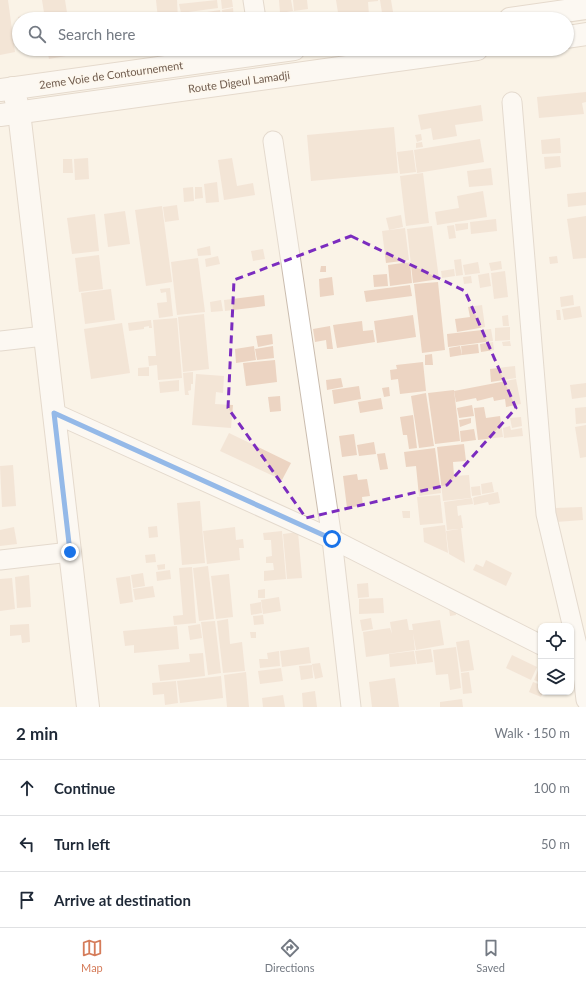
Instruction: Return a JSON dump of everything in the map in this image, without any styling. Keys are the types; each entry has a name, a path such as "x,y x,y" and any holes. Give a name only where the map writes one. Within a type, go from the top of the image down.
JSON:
{"main road":[{"path":"558,12 586,8"},
{"path":"574,36 586,34"},
{"name":"2eme Voie de Contournement","path":"6,89 244,56"},
{"name":"Route Digeul Lamadji","path":"9,114 427,56"},
{"path":"6,89 44,336 88,707"}],"street":[{"path":"253,0 255,12"},
{"path":"512,102 546,514 580,665 586,700"},
{"path":"273,141 332,539 350,707"},
{"path":"0,341 44,336"},
{"path":"54,413 332,539 538,643"},
{"path":"0,560 70,552"}],"highlighted area":[{"path":"351,236 465,291 516,408 447,485 306,518 228,408 234,280"}],"building":[{"path":"0,0 8,0 12,30 12,53 0,55"},
{"path":"42,0 65,0 67,12 44,12"},
{"path":"156,0 177,0 178,12 157,12"},
{"path":"217,0 218,8 181,12 179,4"},
{"path":"221,0 232,0 233,7 222,9"},
{"path":"279,0 291,0 293,11 280,12"},
{"path":"293,0 307,0 308,9 294,11"},
{"path":"336,0 378,0 368,2 369,12 338,12"},
{"path":"380,0 391,0 393,12 382,12"},
{"path":"233,8 233,12 222,12 222,10"},
{"path":"220,10 220,12 207,12"},
{"path":"48,56 66,56 49,59"},
{"path":"586,92 586,102 582,103 584,114 539,118 537,97"},
{"path":"481,105 483,121 455,125 457,136 433,140 431,128 421,130 418,115"},
{"path":"394,127 398,173 311,181 307,135"},
{"path":"421,134 422,140 417,142 415,135"},
{"path":"560,138 561,153 542,154 541,140"},
{"path":"480,139 484,162 417,173 414,150"},
{"path":"422,142 423,147 416,148 416,143"},
{"path":"413,150 416,172 400,174 397,152"},
{"path":"560,156 561,167 545,169 544,157"},
{"path":"88,158 89,179 75,180 74,159"},
{"path":"232,158 237,186 253,183 255,195 224,200 218,160"},
{"path":"63,159 72,159 73,173 63,173"},
{"path":"491,168 493,185 469,187 467,171"},
{"path":"423,173 429,223 406,226 400,176"},
{"path":"217,182 219,202 206,203 204,184"},
{"path":"193,187 194,201 184,202 183,188"},
{"path":"195,187 202,187 203,198 195,199"},
{"path":"483,191 487,217 437,225 435,212 459,208 457,196"},
{"path":"586,192 586,205 568,207 567,194"},
{"path":"177,205 179,220 165,222 163,207"},
{"path":"162,206 172,282 146,286 135,210"},
{"path":"125,211 130,244 108,247 104,214"},
{"path":"95,214 99,251 72,254 67,218"},
{"path":"401,215 403,227 389,230 386,218"},
{"path":"586,216 586,258 573,259 567,219"},
{"path":"496,219 497,231 471,234 470,222"},
{"path":"468,223 468,229 456,231 455,224"},
{"path":"454,225 456,238 449,239 447,226"},
{"path":"432,226 439,279 413,283 407,229"},
{"path":"405,228 409,260 386,263 382,231"},
{"path":"210,246 211,255 198,256 197,249"},
{"path":"263,249 265,259 253,261 251,251"},
{"path":"99,255 103,289 79,292 75,258"},
{"path":"218,256 220,264 206,267 205,259"},
{"path":"557,256 558,263 550,264 549,257"},
{"path":"198,258 205,312 177,315 171,262"},
{"path":"461,259 463,275 456,276 454,260"},
{"path":"501,261 502,269 491,271 489,263"},
{"path":"410,262 412,283 390,286 388,265"},
{"path":"478,262 480,273 465,275 463,265"},
{"path":"321,266 326,266 326,272 320,272"},
{"path":"454,269 455,276 442,278 441,271"},
{"path":"505,271 508,297 494,299 491,273"},
{"path":"489,273 491,286 480,288 478,275"},
{"path":"387,274 388,286 374,287 373,275"},
{"path":"471,276 472,283 464,284 463,277"},
{"path":"332,277 334,295 320,297 319,279"},
{"path":"438,282 445,350 422,353 414,284"},
{"path":"410,285 412,296 366,302 364,291"},
{"path":"170,288 173,316 159,318 157,303 167,302 166,292 161,293 160,289"},
{"path":"111,289 115,320 85,324 81,293"},
{"path":"264,295 265,306 225,311 224,300"},
{"path":"573,295 574,305 561,307 560,297"},
{"path":"221,300 223,311 211,312 210,302"},
{"path":"482,305 485,327 457,332 455,319 470,317 468,307"},
{"path":"580,306 582,317 564,320 562,309"},
{"path":"556,310 560,310 561,320 557,320"},
{"path":"204,314 209,369 183,372 178,317"},
{"path":"413,315 416,337 377,343 374,321"},
{"path":"508,315 509,326 503,326 502,316"},
{"path":"177,318 182,378 158,380 157,365 149,366 148,356 156,356 153,320"},
{"path":"151,320 152,328 149,328 149,326 144,327 144,329 129,331 128,323"},
{"path":"362,321 363,331 373,330 375,342 337,348 333,325"},
{"path":"122,323 130,373 91,379 84,329"},
{"path":"330,326 333,349 327,349 326,340 315,342 313,329"},
{"path":"510,327 510,340 495,341 495,328"},
{"path":"491,329 493,341 448,347 447,334"},
{"path":"272,334 273,344 258,347 256,336"},
{"path":"510,341 511,346 503,346 502,342"},
{"path":"493,342 494,350 481,352 480,344"},
{"path":"478,344 479,353 462,355 461,346"},
{"path":"254,346 256,360 236,363 235,349"},
{"path":"273,346 274,358 257,360 255,349"},
{"path":"460,346 462,355 450,357 449,348"},
{"path":"432,354 433,365 425,365 425,355"},
{"path":"275,360 277,382 246,386 243,363"},
{"path":"423,362 426,391 400,394 398,379 391,380 390,370 397,369 396,365"},
{"path":"515,366 516,378 491,382 490,369"},
{"path":"149,367 149,376 138,376 138,368"},
{"path":"193,372 193,384 191,384 191,390 188,391 189,395 185,395 183,373"},
{"path":"196,374 224,376 223,393 216,392 215,404 233,405 231,428 192,425"},
{"path":"341,378 343,387 327,390 326,380"},
{"path":"516,379 521,404 506,407 505,399 494,401 493,397 477,401 476,398 456,402 454,391"},
{"path":"179,380 179,391 160,393 159,382"},
{"path":"586,383 586,397 572,399 570,385"},
{"path":"359,386 361,399 334,404 332,390"},
{"path":"389,387 390,396 384,397 382,388"},
{"path":"454,390 460,441 435,444 428,393"},
{"path":"426,393 434,446 419,448 411,396"},
{"path":"280,396 281,411 270,412 268,397"},
{"path":"381,398 383,409 360,413 358,402"},
{"path":"472,405 474,416 459,418 457,408"},
{"path":"484,407 486,418 500,416 503,437 478,440 474,408"},
{"path":"586,407 586,423 576,424 575,408"},
{"path":"413,415 417,448 409,449 407,435 403,435 400,417"},
{"path":"521,417 522,426 512,428 510,418"},
{"path":"471,418 471,423 460,427 459,420"},
{"path":"586,425 586,457 580,458 575,427"},
{"path":"510,426 511,430 522,428 523,436 504,438 503,428"},
{"path":"474,429 476,440 461,442 460,431"},
{"path":"229,433 291,463 282,480 220,451"},
{"path":"354,434 357,455 342,457 339,436"},
{"path":"374,442 376,454 359,456 357,445"},
{"path":"464,444 466,461 453,462 454,476 469,475 471,498 443,501 437,447"},
{"path":"435,448 441,493 419,496 416,466 406,467 404,452"},
{"path":"385,453 388,469 380,470 377,454"},
{"path":"13,465 16,506 2,507 0,466"},
{"path":"357,474 358,480 367,479 370,496 362,497 363,506 347,508 343,476"},
{"path":"492,482 494,492 482,494 481,484"},
{"path":"480,486 481,495 472,496 471,487"},
{"path":"498,492 500,503 489,505 488,502 474,505 473,498"},
{"path":"440,495 443,523 420,525 417,497"},
{"path":"472,498 473,504 457,506 458,516 461,515 463,528 461,528 465,563 449,554 446,531 459,529 447,530 444,502"},
{"path":"200,501 205,563 182,565 177,503"},
{"path":"582,507 583,520 556,522 555,508"},
{"path":"402,511 410,511 410,518 403,518"},
{"path":"445,525 448,553 424,542 423,528"},
{"path":"157,526 158,537 149,538 148,527"},
{"path":"14,527 17,544 0,546 0,530"},
{"path":"235,527 236,540 243,539 244,548 239,548 240,560 207,564 203,531"},
{"path":"282,531 286,579 264,581 264,571 274,570 273,563 266,563 266,557 272,556 271,540 264,540 263,533"},
{"path":"298,532 302,578 287,579 283,534"},
{"path":"155,554 156,562 146,563 145,555"},
{"path":"486,560 512,573 506,586 473,570 476,564 483,567"},
{"path":"165,564 165,569 158,570 157,565"},
{"path":"208,566 214,619 199,621 193,568"},
{"path":"192,567 196,623 174,625 173,616 183,615 179,568"},
{"path":"170,570 171,579 157,581 156,572"},
{"path":"143,573 145,586 133,588 131,575"},
{"path":"229,574 233,617 216,619 211,576"},
{"path":"29,575 31,607 17,608 15,577"},
{"path":"130,576 133,602 120,604 116,578"},
{"path":"12,578 15,609 0,611 0,579"},
{"path":"368,583 369,597 358,598 357,584"},
{"path":"153,586 155,597 135,600 133,589"},
{"path":"265,589 265,598 258,598 258,590"},
{"path":"279,597 281,611 263,614 261,600"},
{"path":"383,598 384,613 359,614 359,599"},
{"path":"261,602 262,613 251,615 250,604"},
{"path":"455,607 456,615 450,616 449,608"},
{"path":"263,615 264,624 254,625 253,616"},
{"path":"371,618 373,629 362,631 360,620"},
{"path":"228,619 230,644 242,642 245,671 223,673 217,621"},
{"path":"407,619 409,630 413,630 412,624 440,620 444,645 416,650 413,633 415,650 366,657 363,632 390,628 392,634 390,622"},
{"path":"215,621 221,673 208,675 201,622"},
{"path":"29,624 30,642 22,643 21,635 10,636 10,625"},
{"path":"200,624 202,638 190,640 188,626"},
{"path":"177,626 179,649 134,653 134,645 125,646 123,631"},
{"path":"250,632 256,632 256,638 251,638"},
{"path":"469,640 474,670 461,672 456,642"},
{"path":"309,647 311,663 282,667 280,651"},
{"path":"456,647 461,688 450,690 448,674 436,675 433,650"},
{"path":"431,649 433,662 417,664 415,651"},
{"path":"279,651 280,666 260,668 259,659 268,659 267,653"},
{"path":"414,651 416,664 390,667 389,654"},
{"path":"203,653 205,676 160,681 158,665 190,662 189,654"},
{"path":"512,655 537,667 531,680 506,668"},
{"path":"320,663 323,677 315,679 312,664"},
{"path":"312,665 313,678 301,680 299,666"},
{"path":"281,668 283,681 260,684 258,671"},
{"path":"538,670 538,682 534,680"},
{"path":"246,672 249,707 227,707 224,675"},
{"path":"469,672 472,693 463,694 461,673"},
{"path":"221,676 223,698 180,703 177,681"},
{"path":"395,678 399,707 372,707 369,682"},
{"path":"176,681 178,703 165,705 164,694 153,695 152,683"},
{"path":"533,682 538,684 538,695 542,695 541,697 529,692"},
{"path":"315,691 317,707 303,707 302,693"},
{"path":"283,695 285,707 263,707 262,698"},
{"path":"462,699 463,707 440,707 440,702"}],"route":[{"path":"70,552 54,413 332,539"}]}
